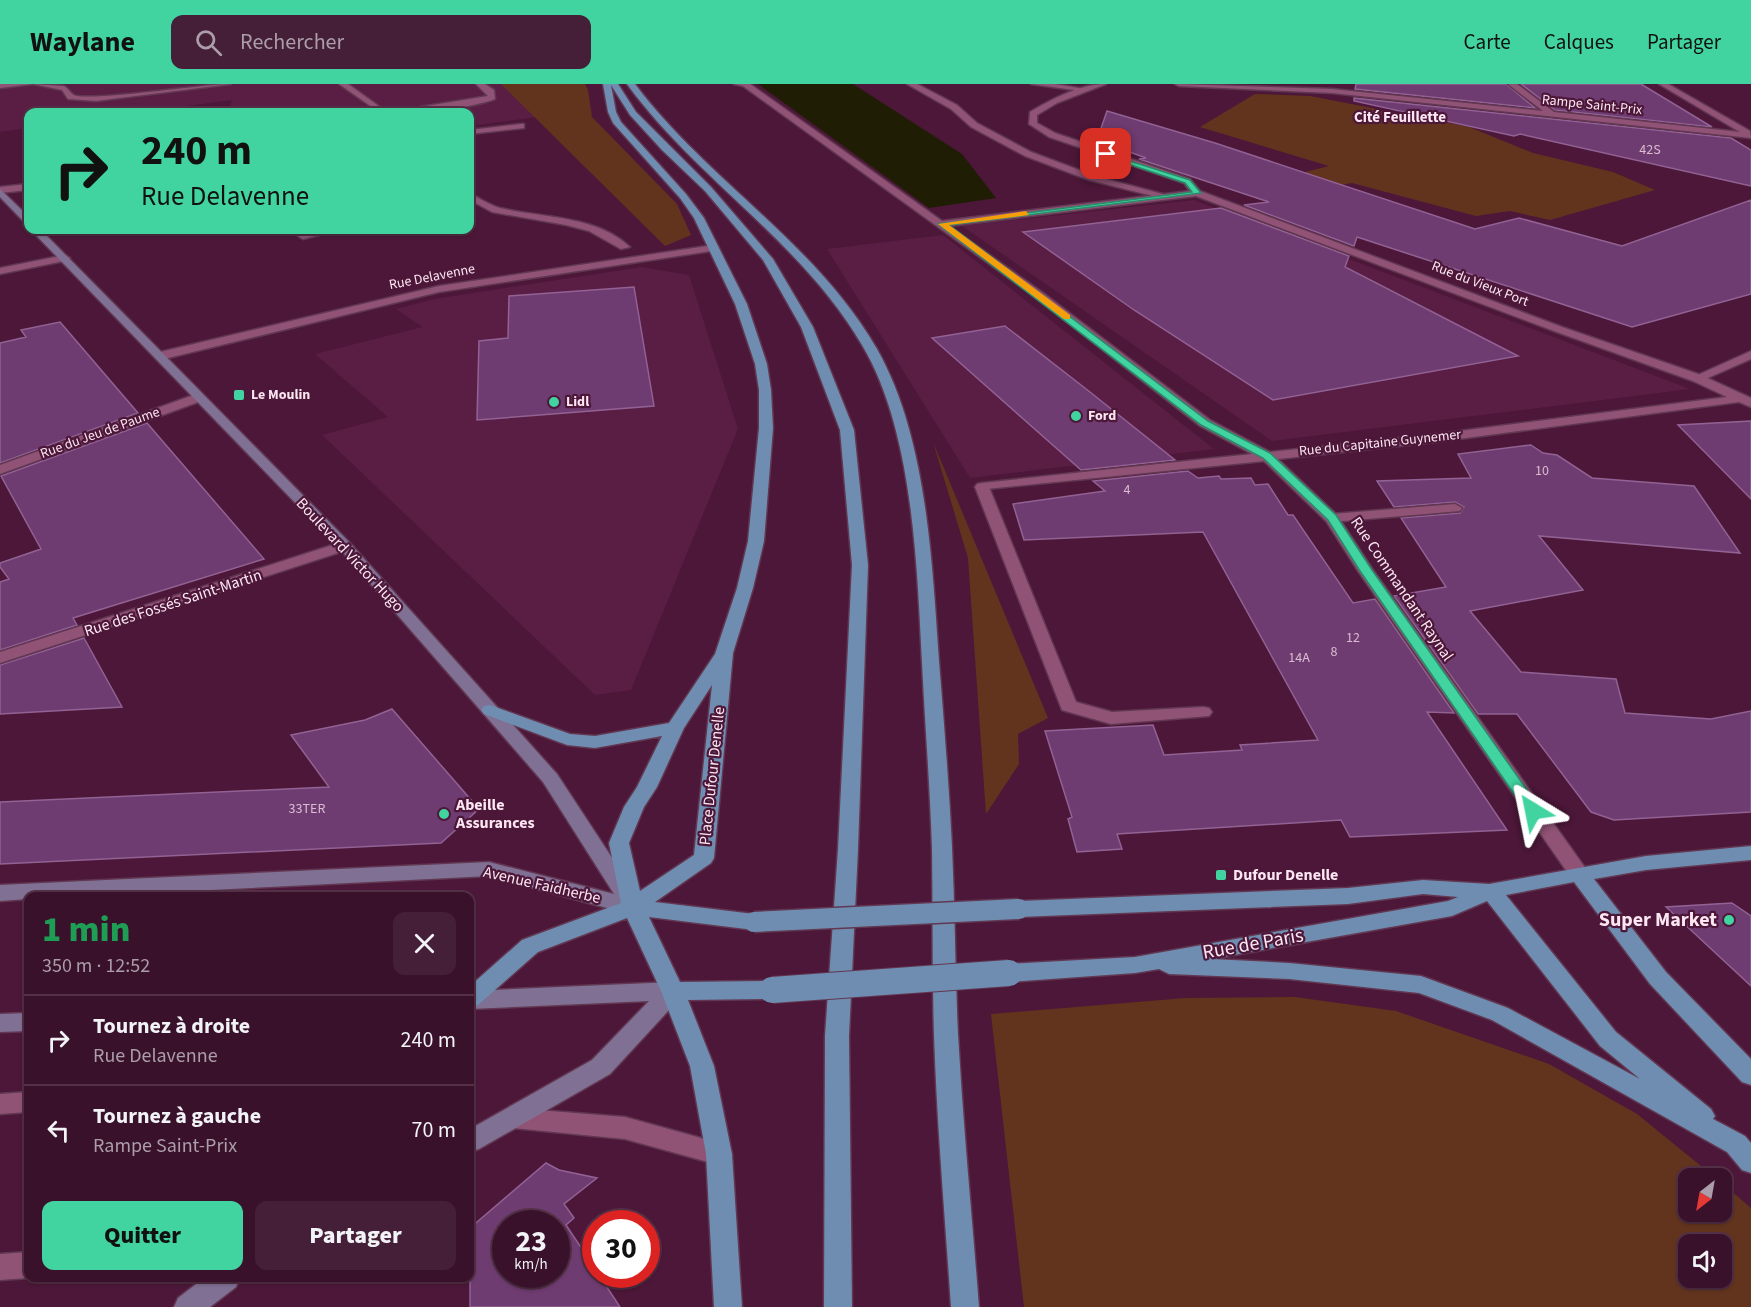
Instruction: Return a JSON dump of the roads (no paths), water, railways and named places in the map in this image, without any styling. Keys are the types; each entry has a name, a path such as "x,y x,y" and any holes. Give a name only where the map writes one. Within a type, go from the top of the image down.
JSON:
{"main road":[{"path":"607,84 612,112 617,123 683,196 699,218 741,304 761,364 766,428 756,541 745,588 724,653"},
{"path":"614,84 633,113 664,148 716,198 768,259 785,285 807,327 847,430 860,565 848,849 837,1036 838,1307"},
{"path":"631,84 655,116 685,147 766,222 827,286 869,346 882,370 892,398 913,478 926,586 942,846 946,1035 965,1307"},
{"path":"0,191 4,202 24,218"},
{"name":"Boulevard Victor Hugo","path":"40,234 345,546 550,778 633,907"},
{"name":"Place Dufour Denelle","path":"724,653 704,858 633,907 619,843 634,807 647,787 675,728 724,653"},
{"path":"490,710 567,739 595,742 675,728"},
{"name":"Rue de Paris","path":"673,991 772,990 1135,965 1452,908 1491,891 1579,874 1646,863 1751,853"},
{"name":"Avenue Faidherbe","path":"0,893 489,869 633,907"},
{"path":"1579,874 1658,978 1751,1075"},
{"name":"Rue de Paris","path":"633,907 754,922 1348,896 1423,887 1491,891"},
{"path":"1491,891 1608,1039 1746,1154"},
{"path":"474,995 530,946 633,907 673,991 702,1066 719,1154 728,1307"},
{"path":"1135,965 1289,971 1421,986 1500,1014 1746,1154"},
{"path":"474,999 673,991"},
{"path":"474,1139 601,1067 673,991"},
{"path":"0,1023 24,1022"},
{"path":"188,1307 221,1282"}],"street":[{"path":"5,85 29,84"},
{"path":"37,84 64,88 70,97 96,99 228,84"},
{"path":"343,84 377,108"},
{"path":"425,108 482,101 492,97 491,92 480,84"},
{"path":"738,84 745,84"},
{"name":"Rue Commandant Raynal","path":"745,84 1039,295 1205,423 1267,456 1332,518 1366,571 1579,874"},
{"path":"911,84 954,107 974,125 1028,154 1092,178 1165,196"},
{"path":"1035,84 1081,89"},
{"path":"1102,84 1081,89 1054,101 1034,114 1034,124 1052,135 1187,181 1197,193"},
{"name":"Rampe Saint-Prix","path":"1179,84 1332,91 1751,136"},
{"path":"1364,84 1376,96"},
{"path":"1512,84 1551,114"},
{"path":"1663,84 1751,136"},
{"path":"474,132 521,126"},
{"path":"0,191 24,188"},
{"path":"942,224 1197,193"},
{"name":"Rue du Vieux Port","path":"1197,193 1547,325 1697,378 1747,400"},
{"path":"474,200 495,210 567,222 592,229 625,247"},
{"path":"303,237 317,234"},
{"name":"Rue Delavenne","path":"160,356 439,289 714,248"},
{"path":"0,271 65,258"},
{"path":"1697,378 1751,355"},
{"name":"Rue du Jeu de Paume","path":"0,470 199,397"},
{"name":"Rue du Capitaine Guynemer","path":"1203,712 1111,718 1068,706 982,487 1747,400"},
{"path":"1332,518 1455,508"},
{"name":"Rue des Fossés Saint-Martin","path":"0,658 345,546"},
{"path":"0,1104 24,1102"},
{"path":"513,1118 625,1128 719,1154"},
{"path":"0,1267 24,1265"}],"place":[{"name":"Le Moulin","path":"239,395"},
{"name":"Lidl","path":"554,402"},
{"name":"Ford","path":"1076,416"},
{"name":"Abeille Assurances","path":"444,814"},
{"name":"Dufour Denelle","path":"1221,875"},
{"name":"Super Market","path":"1729,920"}],"district":[{"name":"Cité Feuillette","path":"1400,117"}]}
